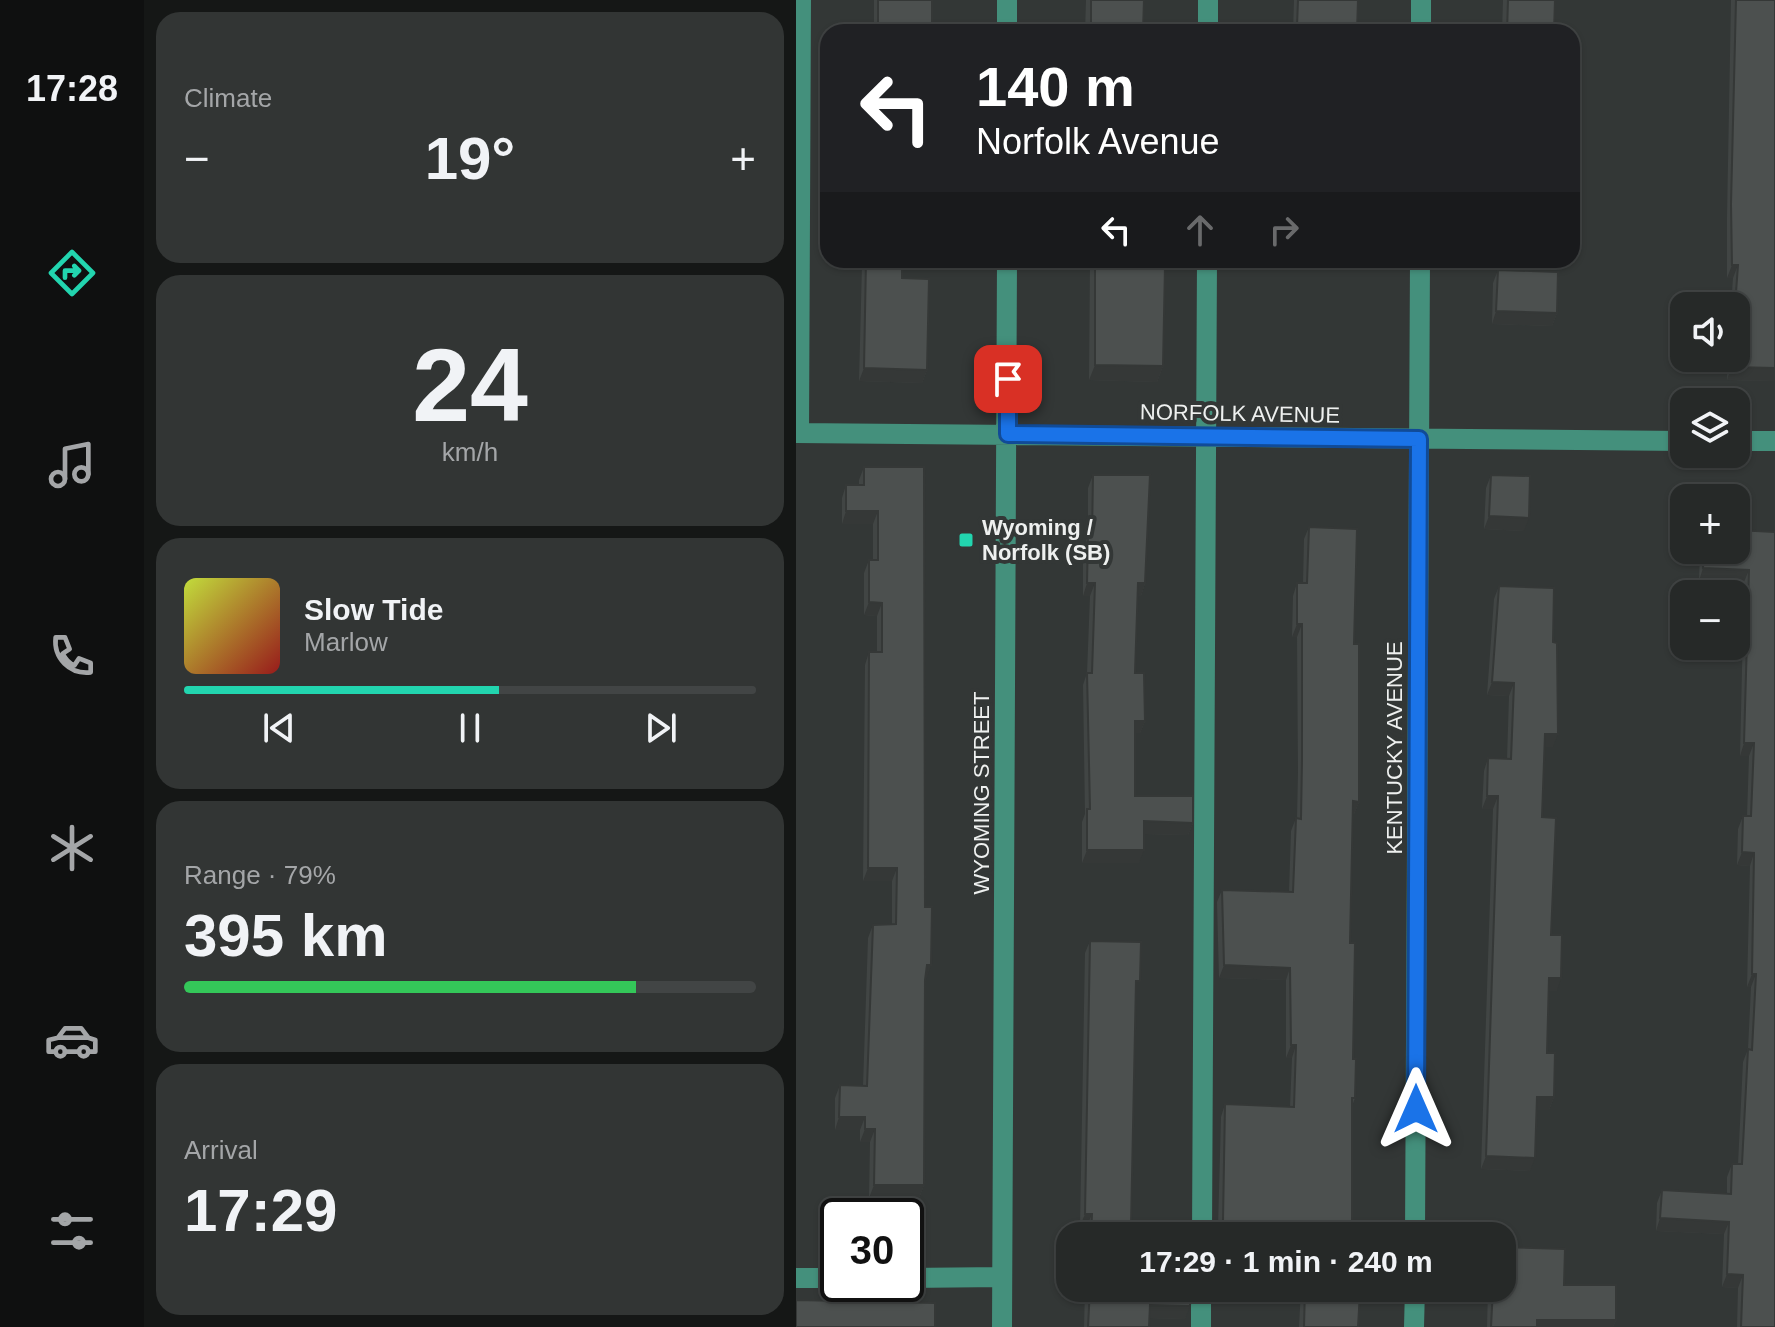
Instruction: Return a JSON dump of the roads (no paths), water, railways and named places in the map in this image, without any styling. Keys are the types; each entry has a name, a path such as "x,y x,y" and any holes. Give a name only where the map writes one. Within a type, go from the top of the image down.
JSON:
{"street":[{"path":"797,433 801,0"},
{"path":"1007,0 1007,24"},
{"path":"1208,0 1208,24"},
{"path":"1421,0 1421,24"},
{"name":"WYOMING STREET","path":"1002,1327 1007,268"},
{"path":"1202,1222 1207,268"},
{"name":"KENTUCKY AVENUE","path":"1415,1222 1420,268"},
{"name":"NORFOLK AVENUE","path":"797,433 1670,441"},
{"path":"1750,441 1775,441"},
{"path":"924,1278 1002,1277"},
{"path":"796,1278 820,1278"},
{"path":"1201,1302 1201,1327"},
{"path":"1414,1327 1415,1302"}],"place":[{"name":"Wyoming / Norfolk (SB)","path":"966,540"}]}
